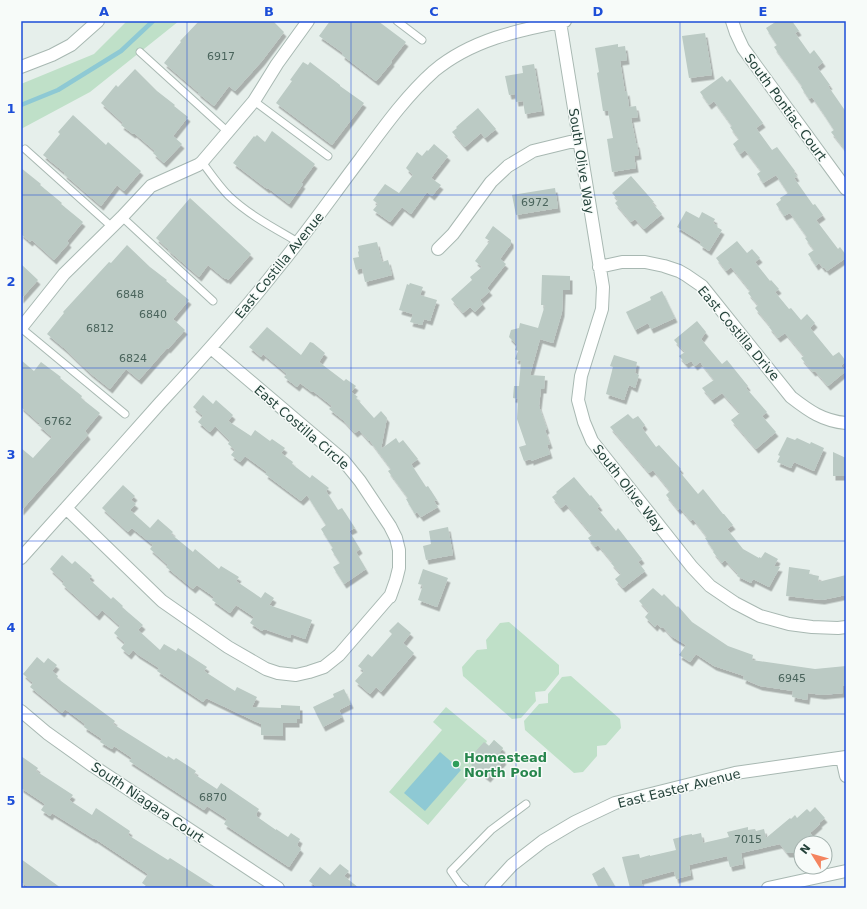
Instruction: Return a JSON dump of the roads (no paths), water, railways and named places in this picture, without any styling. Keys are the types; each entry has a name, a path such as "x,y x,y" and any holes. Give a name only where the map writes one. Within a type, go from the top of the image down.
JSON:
{"street":[{"path":"21,67 52,55 71,45 98,21"},
{"path":"21,328 64,274 122,218 151,186 202,162 254,101 277,64 308,21"},
{"name":"South Pontiac Court","path":"732,21 743,48 846,190"},
{"name":"South Olive Way","path":"562,22 578,140 603,287 602,309 581,376 578,400 584,422 592,441 692,567 710,586 735,603 760,616 789,624 812,627 838,628 846,626"},
{"name":"East Costilla Avenue","path":"21,558 211,348 259,292 390,118 415,89 435,70 477,44 526,29 562,22"},
{"path":"438,249 453,234 491,182 508,166 533,151 578,140"},
{"name":"East Costilla Drive","path":"599,267 622,262 645,262 664,266 686,275 702,286 791,397 807,410 821,417 838,423 846,423"},
{"name":"East Costilla Circle","path":"66,508 162,601 228,647 266,669 278,673 296,675 324,667 339,655 390,597 399,568 399,550 396,538 390,526 360,481 343,460 211,348"},
{"name":"South Niagara Court","path":"21,711 47,733 93,766 278,888"},
{"path":"844,757 846,776"},
{"name":"East Easter Avenue","path":"490,888 512,865 543,841 575,822 616,803 736,773 844,757"},
{"path":"768,888 846,871"}],"lane":[{"path":"397,21 422,40"},
{"path":"140,52 228,132"},
{"path":"254,101 328,156"},
{"path":"25,149 112,227"},
{"path":"202,162 230,196 254,216 298,242"},
{"path":"122,218 213,301"},
{"path":"21,328 124,414"},
{"path":"465,888 450,871 491,830 526,804"}],"water":[{"path":"440,752 461,770 425,811 404,793"}],"waterway":[{"path":"21,105 58,90 121,51 153,21"}],"place":[{"name":"Homestead North Pool","path":"456,764"}]}
